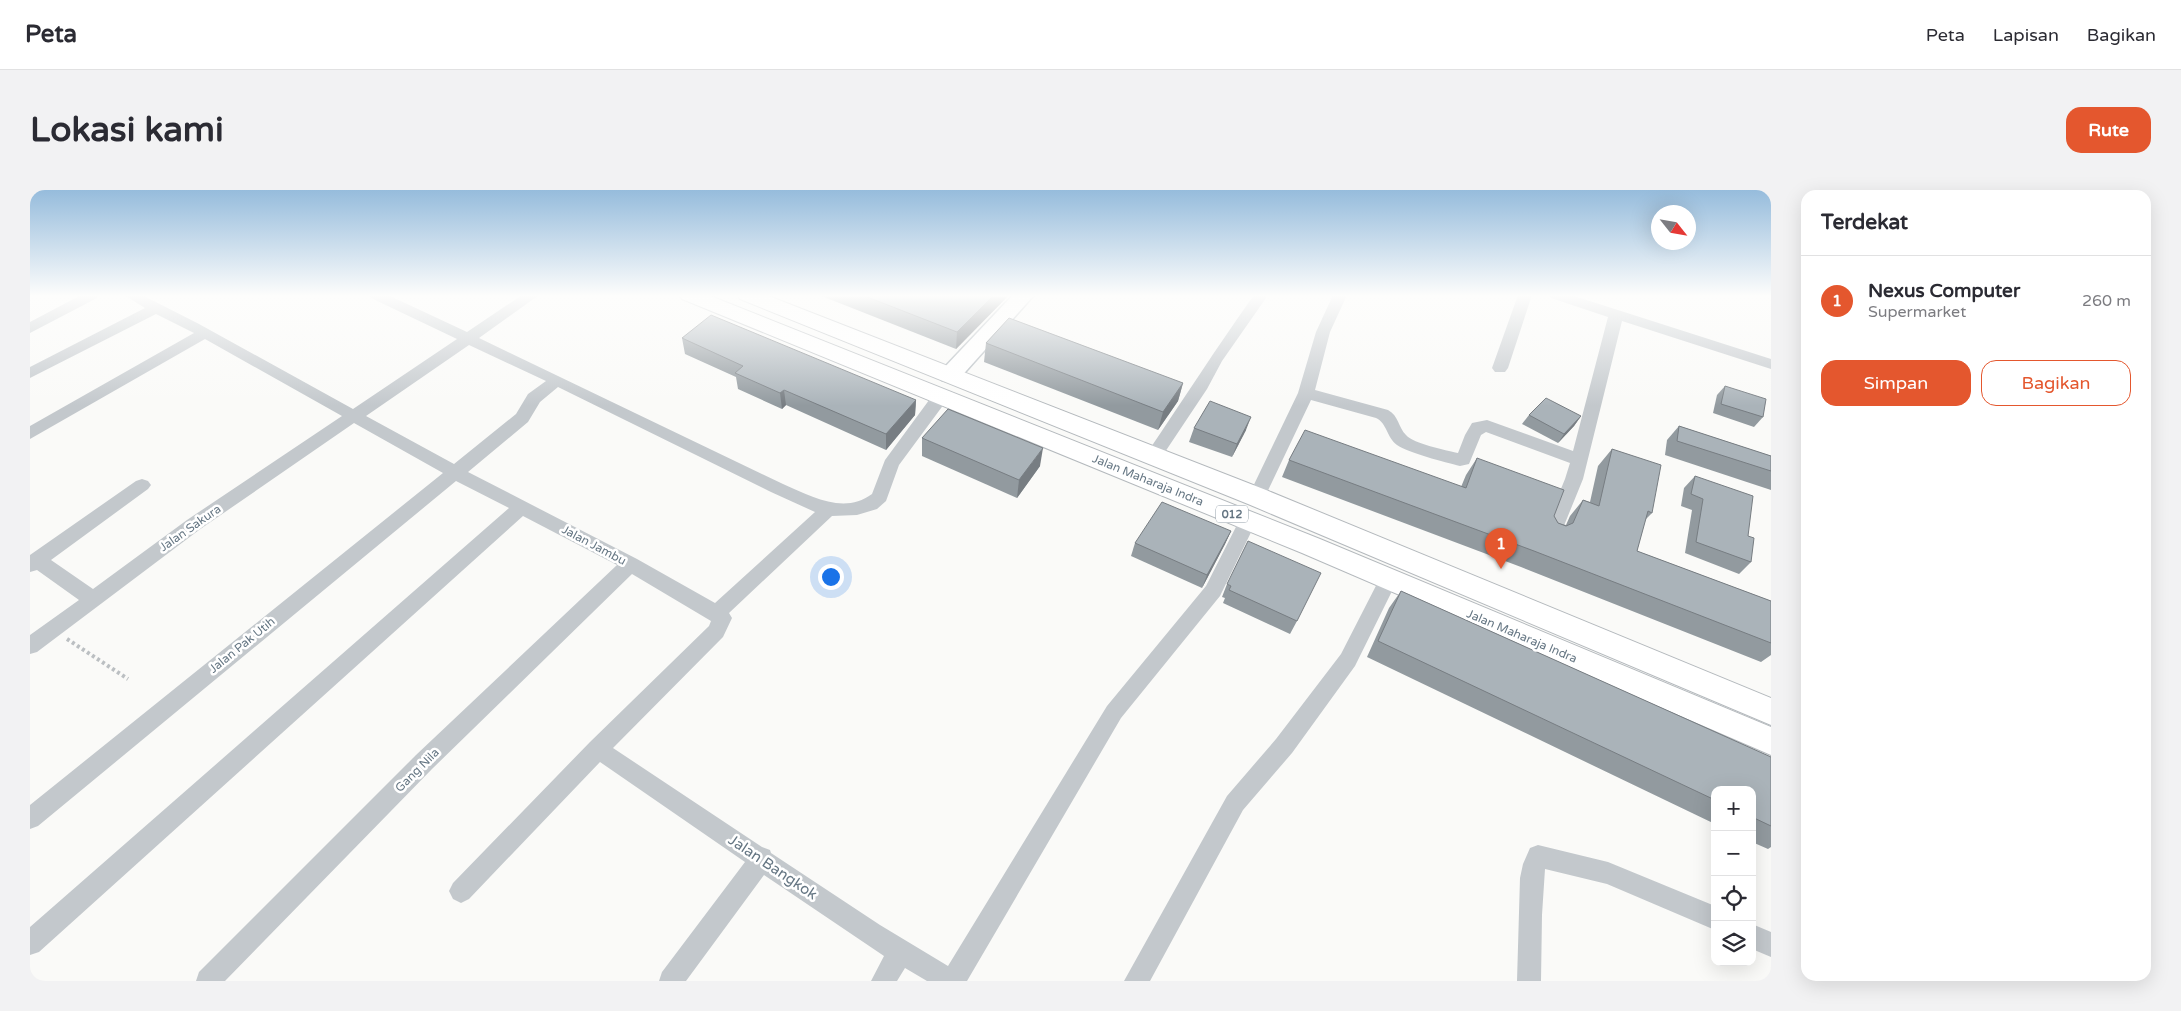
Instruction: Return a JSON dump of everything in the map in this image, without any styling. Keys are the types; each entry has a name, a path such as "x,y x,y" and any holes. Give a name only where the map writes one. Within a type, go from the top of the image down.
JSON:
{"highway":[{"name":"Jalan Maharaja Indra","path":"793,332 1153,457 1257,496 1771,712"},
{"name":"Jalan Maharaja Indra","path":"827,332 1248,520 1771,741"},
{"path":"1453,607 1463,582"}],"street":[{"path":"30,373 110,332"},
{"path":"455,332 777,488 825,509 857,509 870,504 880,497 891,464 945,386 992,332"},
{"name":"Jalan Sakura","path":"30,646 193,525 477,332"},
{"path":"1153,457 1202,385 1215,360 1234,332"},
{"path":"1257,496 1306,393 1323,332"},
{"path":"1500,368 1512,332"},
{"path":"1552,533 1574,479 1612,332"},
{"path":"1670,332 1771,364"},
{"path":"30,432 205,333"},
{"name":"Jalan Jambu","path":"205,333 456,472 630,564 717,613"},
{"name":"Jalan Pak Utih","path":"30,819 522,418 534,398 557,380"},
{"path":"1306,393 1382,414 1388,417 1399,440 1405,444 1460,460 1463,460 1467,455 1474,431 1478,427 1487,426 1579,460"},
{"path":"92,599 34,562 142,485"},
{"path":"30,943 522,507"},
{"path":"461,891 598,749 716,631 722,618 717,613 825,509"},
{"path":"952,981 1114,712 1213,591 1248,520"},
{"name":"Gang Nila","path":"208,981 424,762 630,564"},
{"path":"1136,981 1235,803 1284,746 1348,660 1389,579"},
{"name":"Jalan Bangkok","path":"598,749 762,858 871,934 952,981"},
{"path":"1529,981 1532,886 1534,861 1538,856 1608,873 1711,916"},
{"path":"671,981 762,858"},
{"path":"1756,938 1771,945"},
{"path":"883,981 901,951"}],"path":[{"path":"51,629 128,679"}],"building":[{"path":"690,332 752,332 916,400 886,434 784,390 780,393 735,373 743,366 682,338"},
{"path":"996,332 1046,332 1183,383 1163,412 986,343"},
{"path":"1725,386 1766,399 1763,417 1721,404"},
{"path":"1546,398 1581,416 1564,434 1529,415"},
{"path":"1210,401 1251,417 1237,444 1194,428"},
{"path":"948,409 1043,448 1019,480 922,438"},
{"path":"1679,426 1771,456 1771,471 1677,441"},
{"path":"1305,430 1466,488 1477,458 1564,490 1554,516 1558,523 1566,526 1573,523 1583,500 1599,506 1612,449 1661,465 1652,513 1648,511 1637,551 1771,601 1771,643 1534,551 1289,460"},
{"path":"1695,476 1753,496 1748,536 1754,538 1751,562 1696,542 1703,499 1691,494"},
{"path":"1162,502 1231,531 1207,575 1135,543"},
{"path":"1248,541 1321,573 1297,621 1229,590 1231,586 1227,584"},
{"path":"1401,591 1771,757 1771,826 1756,819 1756,786 1711,786 1711,798 1378,641"}],"place":[{"name":"Nexus Computer","path":"1501,569"}]}
